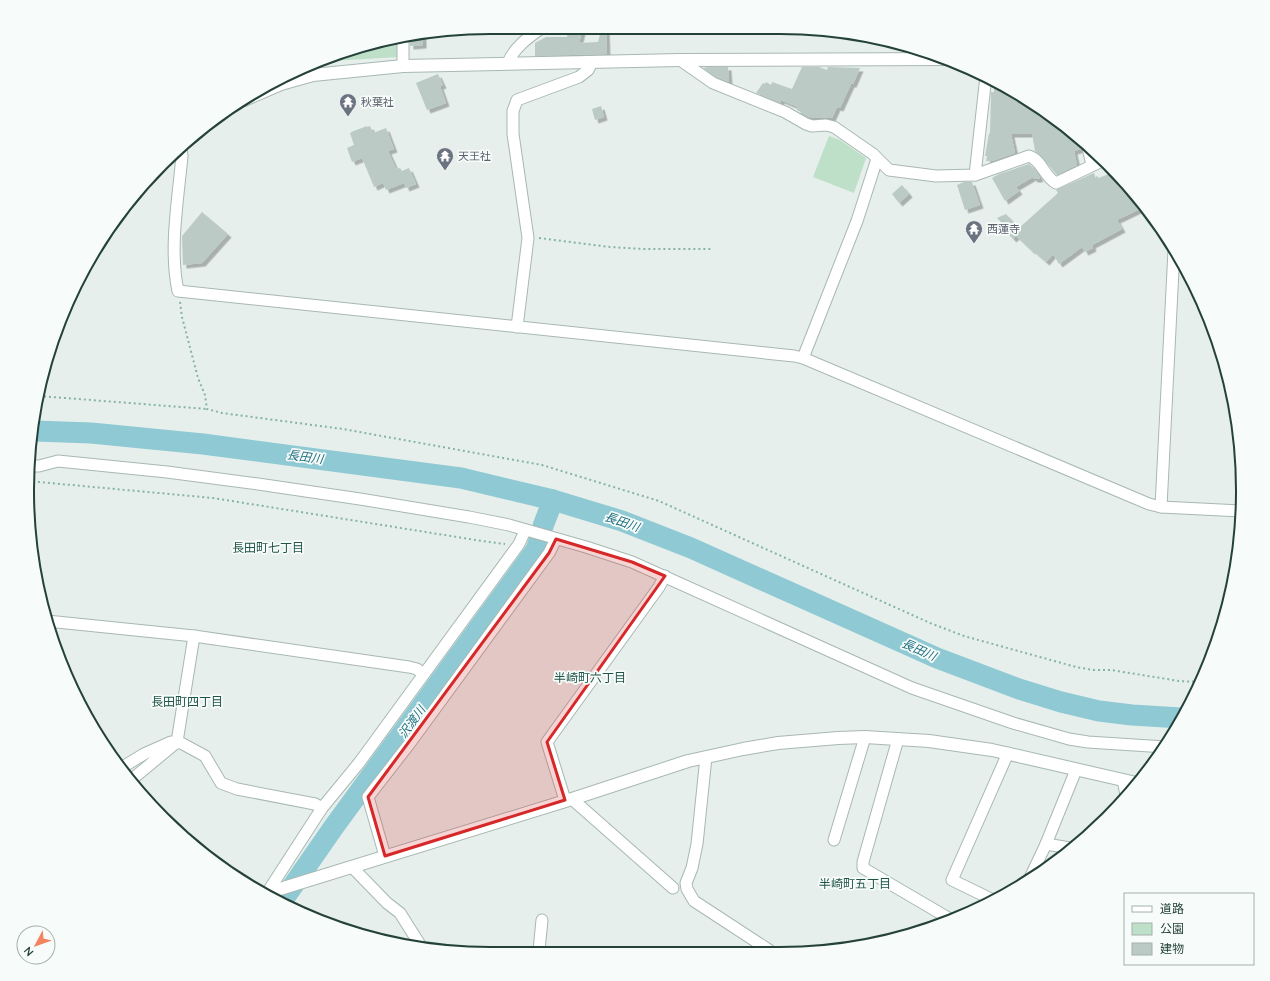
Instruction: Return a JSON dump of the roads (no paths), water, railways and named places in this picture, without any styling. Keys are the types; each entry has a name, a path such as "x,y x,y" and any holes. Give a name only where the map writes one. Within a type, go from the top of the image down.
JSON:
{"street":[{"path":"508,63 517,48 533,34"},
{"path":"403,43 403,66"},
{"path":"286,83 313,75 403,66 680,60 929,59"},
{"path":"680,60 713,83 785,112 806,124 812,126 834,126 889,170 936,176 975,175 1029,156 1036,161 1051,180 1056,182 1097,163"},
{"path":"517,327 528,238 513,134 514,111 517,100 579,77 588,70 590,62"},
{"path":"975,175 985,83"},
{"path":"182,155 175,246 175,276 178,291 794,356 803,358 1149,504 1161,507 1235,511"},
{"path":"1090,156 1092,166"},
{"path":"803,358 857,221 877,159"},
{"path":"1161,507 1174,260"},
{"path":"35,466 58,461 167,472 360,499 469,517 509,526 586,547 632,562 912,688 1013,723 1069,739 1088,742 1157,746"},
{"path":"269,890 322,808 359,763 518,544 525,531"},
{"path":"385,856 368,797 410,743 549,553 556,539"},
{"path":"665,576 659,587 547,742 568,799 672,888"},
{"path":"54,622 194,636 409,667 417,669 423,674"},
{"path":"135,777 177,742 194,636"},
{"path":"834,840 865,737"},
{"path":"272,891 688,761 778,743 865,737 929,741 1008,753 1131,782"},
{"path":"898,739 863,862 863,868 944,916"},
{"path":"126,765 144,754 171,742 177,742 205,756 221,783 237,790 315,804 322,808"},
{"path":"988,896 952,880 1008,753"},
{"path":"706,757 697,844 692,868 686,883 687,889 694,901 764,947"},
{"path":"1034,869 1076,770"},
{"path":"1123,780 1125,789"},
{"path":"1046,844 1064,847"},
{"path":"352,867 387,903 400,913 417,941"},
{"path":"539,947 542,920"}],"waterway":[{"name":"長田川","path":"38,431 91,433 203,444 461,478 553,500 622,521 691,548 937,658 1019,689 1061,702 1099,711 1176,718"},
{"name":"沢渡川","path":"543,526 553,500"},
{"name":"沢渡川","path":"285,898 333,828 536,550 539,541"}],"place":[{"name":"秋葉社","path":"348,117"},
{"name":"天王社","path":"445,171"},
{"name":"西蓮寺","path":"974,244"}],"district":[{"name":"長田町七丁目","path":"268,548"},
{"name":"半崎町六丁目","path":"590,678"},
{"name":"長田町四丁目","path":"187,702"},
{"name":"半崎町五丁目","path":"855,884"}]}
